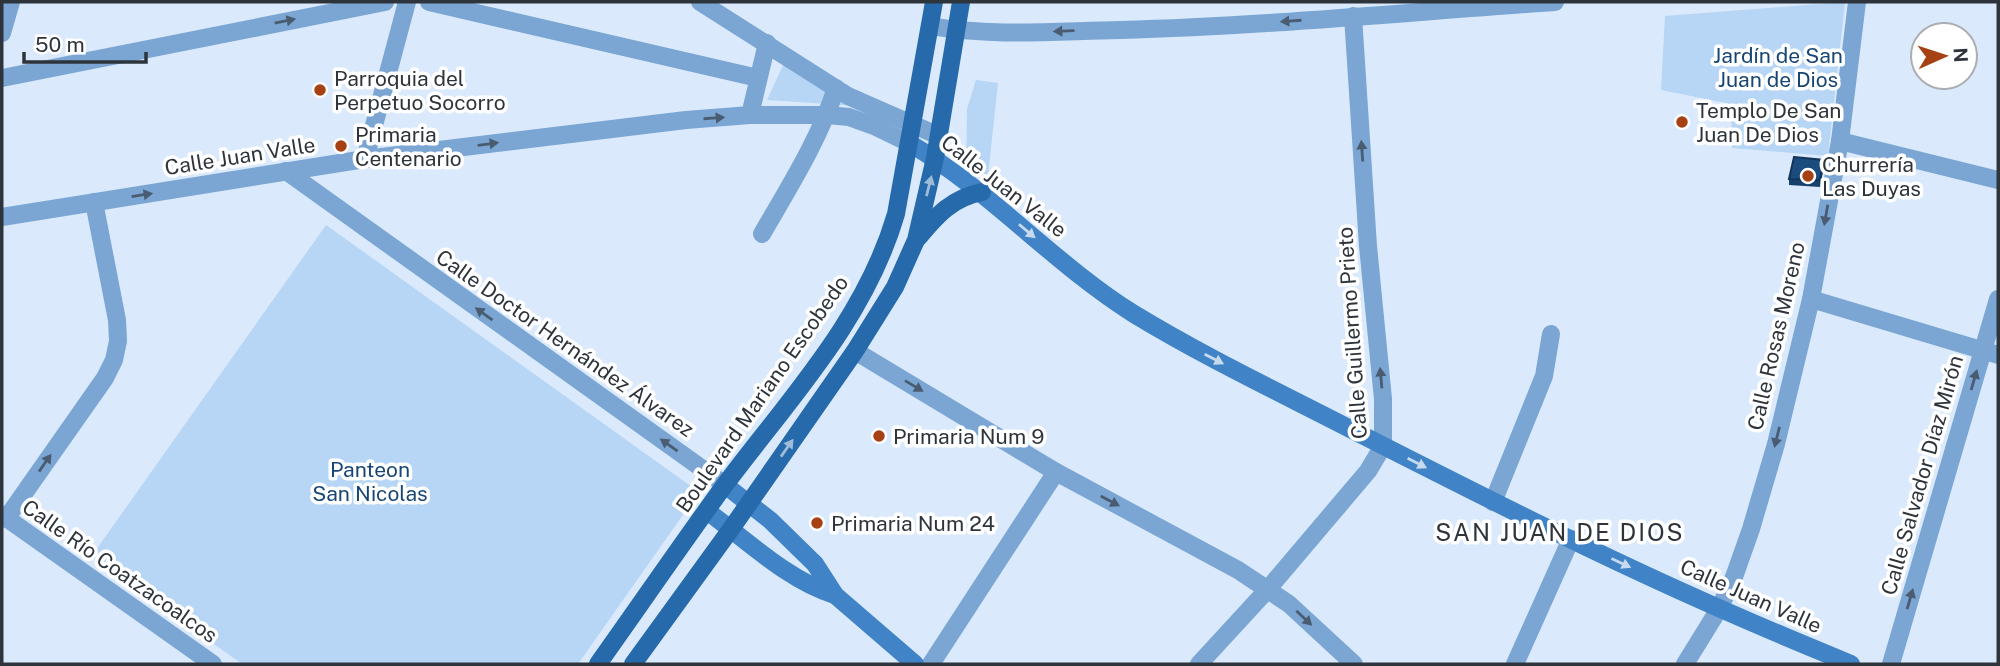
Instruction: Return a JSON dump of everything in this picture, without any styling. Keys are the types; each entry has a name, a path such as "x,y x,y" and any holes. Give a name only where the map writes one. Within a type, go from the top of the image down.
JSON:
{"main road":[{"name":"Boulevard Mariano Escobedo","path":"598,664 725,485 787,407 862,297 888,242 896,214 934,2"},
{"path":"640,662 855,351 895,287 916,240 936,158 961,2"},
{"path":"916,240 953,202 966,195 982,192"}],"street":[{"path":"2,33 11,2"},
{"path":"2,78 384,2"},
{"path":"365,159 407,2"},
{"path":"429,2 758,78"},
{"path":"700,2 848,96 939,136"},
{"path":"930,26 956,31 995,33 1197,27 1334,10 1353,16 1555,2"},
{"name":"Calle Rosas Moreno","path":"1685,664 1719,609 1734,577 1776,444 1811,299 1840,141 1857,2"},
{"name":"Calle Guillermo Prieto","path":"1199,664 1268,589 1368,471 1383,446 1383,399 1368,246 1353,16"},
{"path":"750,115 767,43"},
{"path":"762,234 827,115 836,88"},
{"name":"Calle Juan Valle","path":"2,217 365,159 686,120 750,115 849,117 874,126 936,158 982,192 1072,269 1132,313 1202,353 1493,502 1719,609 1851,664"},
{"path":"1840,141 1998,180"},
{"name":"Calle Doctor Hernández Álvarez","path":"286,171 770,520 803,552 825,578 835,595 915,664"},
{"path":"4,517 106,378 114,360 118,341 117,320 94,202"},
{"path":"1811,299 1991,352"},
{"name":"Calle Salvador Díaz Mirón","path":"1891,664 1991,352 1998,299"},
{"path":"1493,502 1544,376 1551,334"},
{"path":"855,351 1056,472 1238,570 1289,604 1354,664"},
{"path":"931,664 1056,472"},
{"name":"Calle Doctor Hernández Álvarez","path":"707,511 795,577 835,595"},
{"name":"Calle Río Coatzacoalcos","path":"4,517 213,664"},
{"path":"1515,664 1571,539"}],"green space":[{"name":"Jardín de San Juan de Dios","path":"1845,2 1828,156 1732,148 1731,104 1661,90 1665,16"},
{"path":"785,61 858,106 767,100"},
{"path":"976,80 998,83 988,176 966,175 967,109"},
{"name":"Panteon San Nicolas","path":"326,225 699,492 578,664 242,664 91,557"}],"building":[{"name":"Churrería Las Duyas","path":"1794,157 1824,160 1820,180 1789,179"}],"place":[{"name":"Parroquia del Perpetuo Socorro","path":"320,90"},
{"name":"Templo De San Juan De Dios","path":"1682,122"},
{"name":"Primaria Centenario","path":"341,146"},
{"name":"Churrería Las Duyas","path":"1808,176"},
{"name":"Primaria Num 9","path":"879,436"},
{"name":"Primaria Num 24","path":"817,523"}],"district":[{"name":"SAN JUAN DE DIOS","path":"1560,532"}]}
